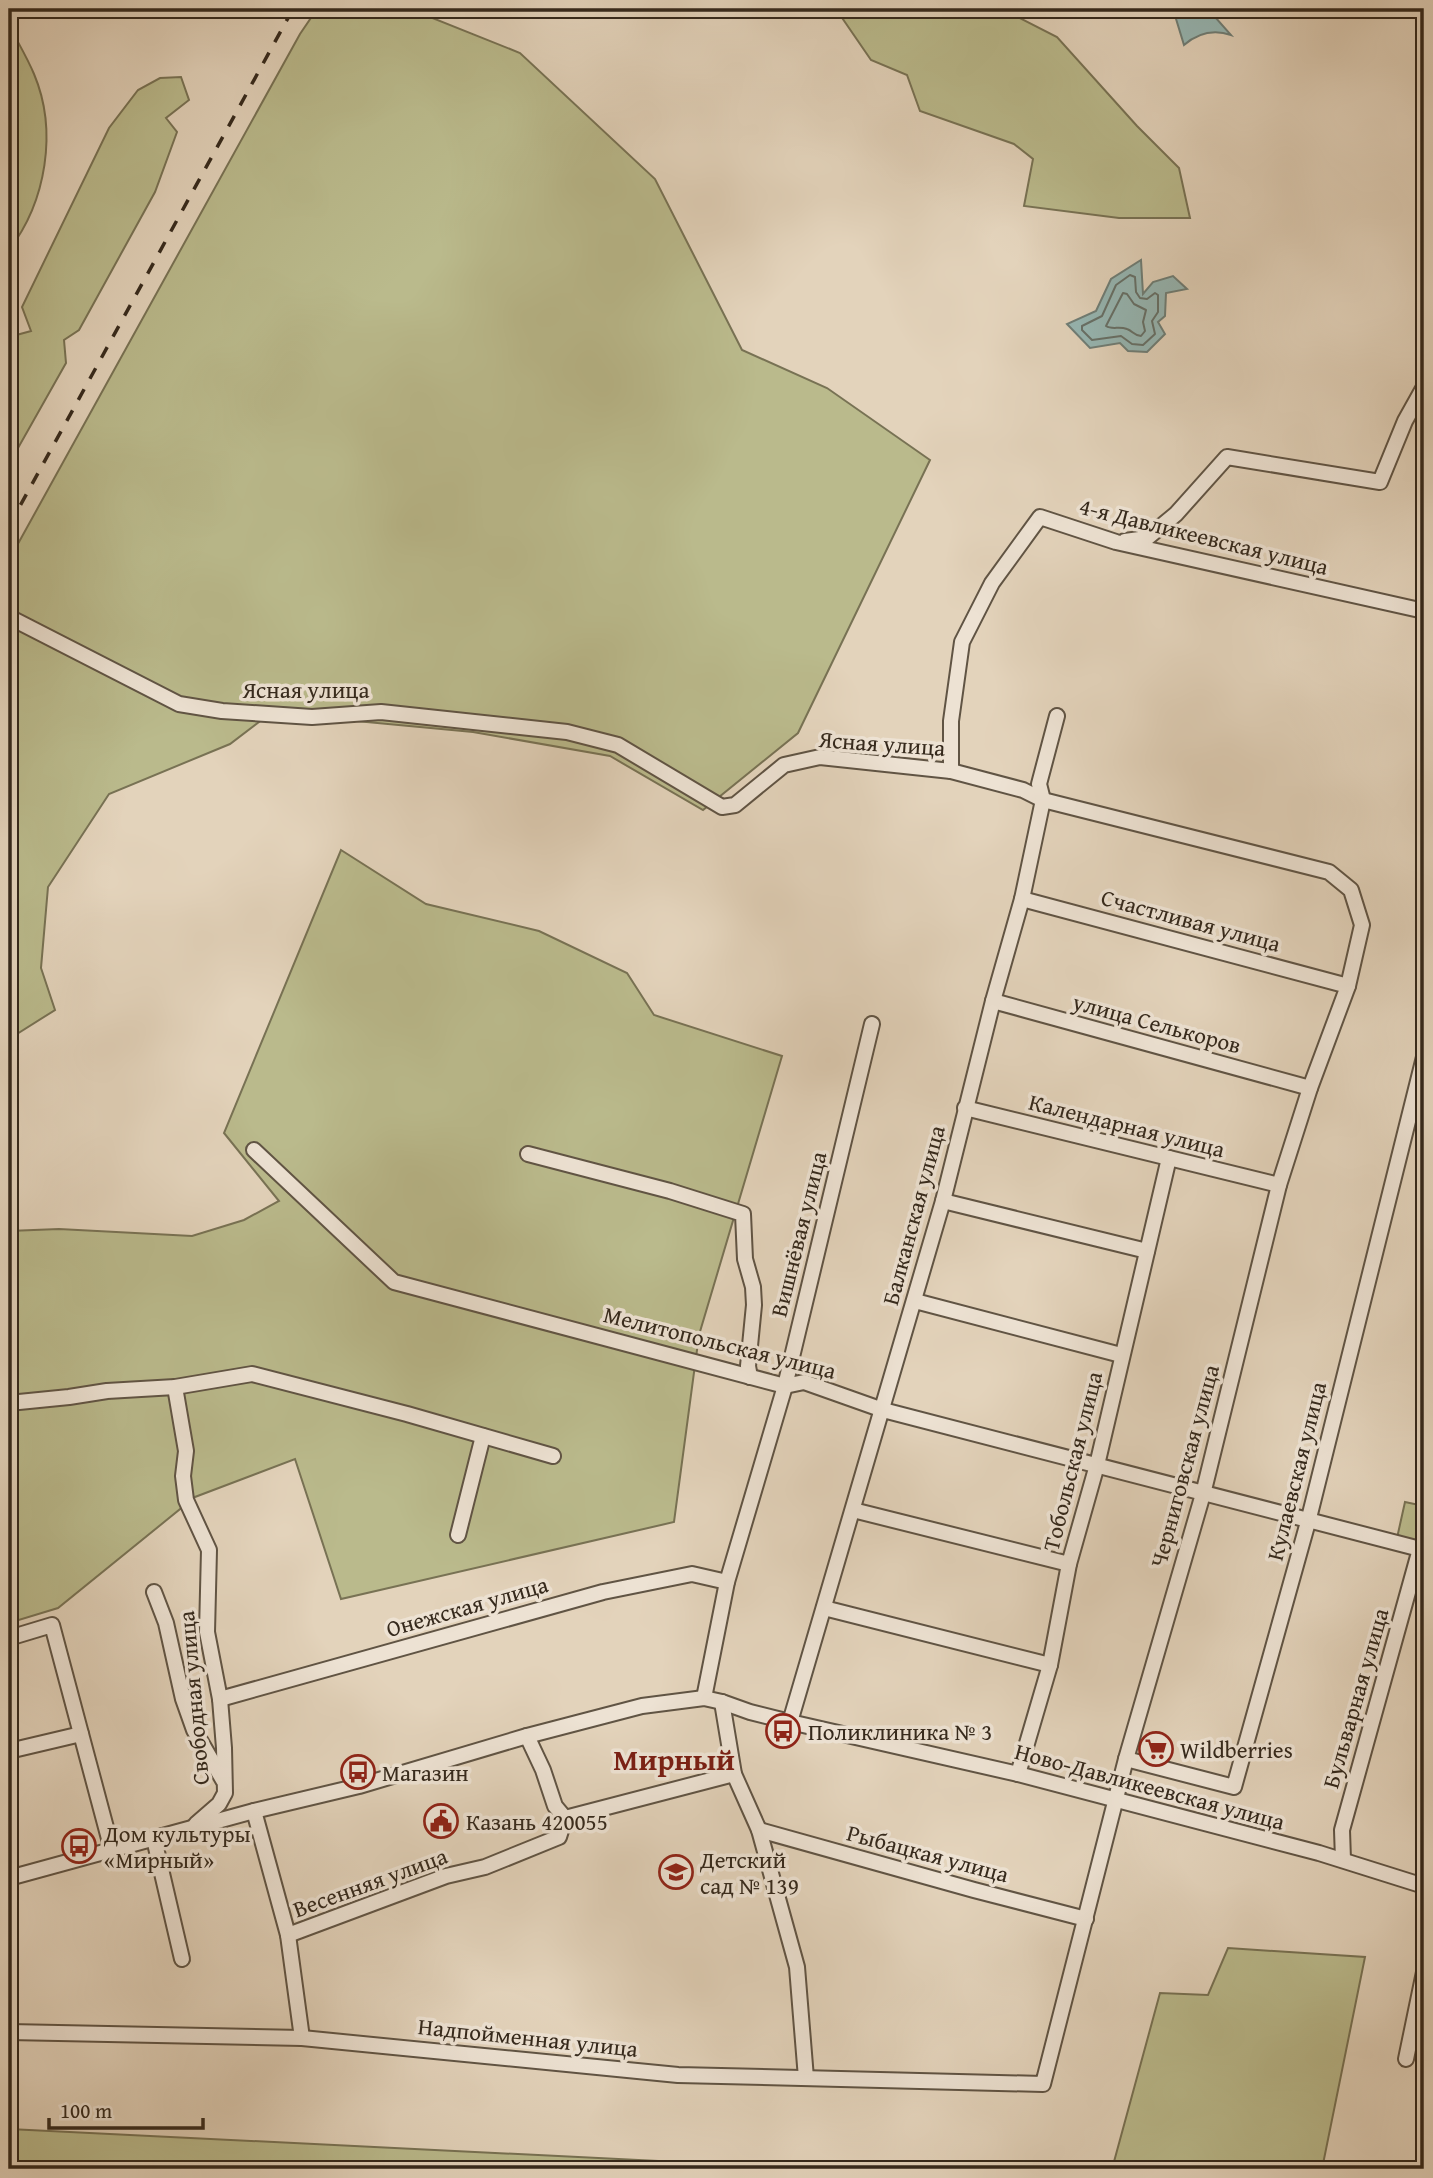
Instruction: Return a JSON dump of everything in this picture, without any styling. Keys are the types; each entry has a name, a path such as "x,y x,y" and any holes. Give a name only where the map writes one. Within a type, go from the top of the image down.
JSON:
{"street":[{"path":"1116,542 1147,538 1176,514 1227,457 1380,482 1405,421 1424,387"},
{"name":"4-я Давликеевская улица","path":"951,771 951,721 962,642 992,583 1040,517 1116,542 1424,611"},
{"name":"Ясная улица","path":"9,617 179,704 222,711 312,717 381,712 567,732 618,745 722,807 735,805 784,765 820,757 951,771 1023,790 1043,800 1329,872"},
{"name":"Балканская улица","path":"790,1722 943,1201 993,1001 1023,899 1043,800 1040,784 1057,716"},
{"name":"Черниговская улица","path":"1043,2084 1126,1759 1203,1494 1279,1185 1310,1088 1348,986 1362,925 1351,890 1329,872"},
{"name":"Счастливая улица","path":"1023,899 1348,986"},
{"name":"улица Селькоров","path":"993,1001 1310,1088"},
{"name":"Вишнёвая улица","path":"704,1698 727,1582 785,1386 872,1024"},
{"name":"Кулаевская улица","path":"1126,1759 1234,1787 1308,1522 1424,1057"},
{"name":"Календарная улица","path":"965,1108 1279,1185"},
{"name":"Мелитопольская улица","path":"254,1150 394,1282 785,1386 804,1382 883,1410 1422,1550"},
{"path":"528,1154 670,1191 743,1214 745,1259 753,1287 754,1305 748,1366 750,1377"},
{"name":"Тобольская улица","path":"1018,1774 1050,1665 1069,1564 1097,1465 1169,1158"},
{"path":"943,1201 1147,1251"},
{"path":"915,1301 1121,1355"},
{"path":"9,1403 107,1391 175,1387 252,1374 407,1414 553,1456"},
{"name":"Свободная улица","path":"175,1387 186,1451 183,1476 186,1500 209,1550 207,1632 220,1699 224,1787 219,1804 189,1829"},
{"path":"458,1535 483,1436"},
{"path":"853,1510 1069,1564"},
{"name":"Бульварная улица","path":"1342,1860 1342,1830 1422,1550"},
{"name":"Онежская улица","path":"220,1699 603,1592 692,1574 727,1582"},
{"path":"154,1592 166,1623 190,1720 230,1804 248,1813 288,1935 302,2038"},
{"path":"824,1608 1050,1665"},
{"path":"9,1638 52,1625 112,1850"},
{"name":"Ново-Давликеевская улица","path":"9,1878 248,1813 359,1786 527,1736 642,1706 704,1698 790,1722 1018,1774 1342,1860 1424,1886"},
{"path":"722,1702 734,1774 759,1830 797,1968 806,2078"},
{"path":"9,1751 81,1734"},
{"path":"527,1736 543,1770 555,1806 565,1818 734,1774"},
{"name":"Весенняя улица","path":"288,1935 446,1876 485,1867 559,1837 565,1818"},
{"name":"Рыбацкая улица","path":"759,1830 974,1891 1086,1919"},
{"path":"154,1839 182,1959"},
{"path":"1406,2059 1424,1972"},
{"name":"Надпойменная улица","path":"9,2032 302,2038 678,2075 1043,2084"}],"green space":[{"path":"317,9 410,9 520,53 655,179 742,350 827,388 930,460 798,733 703,810 610,756 473,732 271,713 230,744 109,794 48,887 41,968 55,1010 9,1039 9,560 300,34"},
{"path":"836,9 1002,9 1057,37 1137,126 1179,168 1190,218 1119,218 1024,206 1033,159 1014,144 920,111 907,75 871,60"},
{"path":"9,25 31,68 41,96 46,142 44,165 32,210 9,250"},
{"path":"181,77 189,100 166,118 177,132 155,192 79,330 64,340 66,363 9,464 9,337 31,331 22,307 109,128 138,90 160,78"},
{"path":"341,850 426,904 539,931 627,973 654,1015 782,1056 699,1335 674,1522 341,1599 295,1459 195,1497 58,1608 9,1623 9,1231 59,1229 192,1236 244,1220 279,1201 224,1133"},
{"path":"1405,1502 1424,1506 1424,1544 1397,1538"},
{"path":"1228,1948 1365,1957 1322,2169 1112,2169 1160,1993 1208,1995"},
{"path":"9,2129 821,2169 9,2169"}],"water":[{"path":"1173,9 1208,9 1231,35 1206,33 1184,45"},
{"path":"1141,260 1143,294 1153,282 1173,276 1187,289 1166,293 1165,316 1158,322 1165,334 1147,352 1128,351 1120,343 1090,348 1067,324 1096,311 1111,279"}],"railway":[{"path":"9,526 293,9"}],"place":[{"name":"Поликлиника № 3","path":"783,1731"},
{"name":"Wildberries","path":"1156,1749"},
{"name":"Магазин","path":"358,1772"},
{"name":"Казань 420055","path":"441,1821"},
{"name":"Дом культуры «Мирный»","path":"79,1846"},
{"name":"Детский сад № 139","path":"676,1872"}],"district":[{"name":"Мирный","path":"674,1759"}]}
